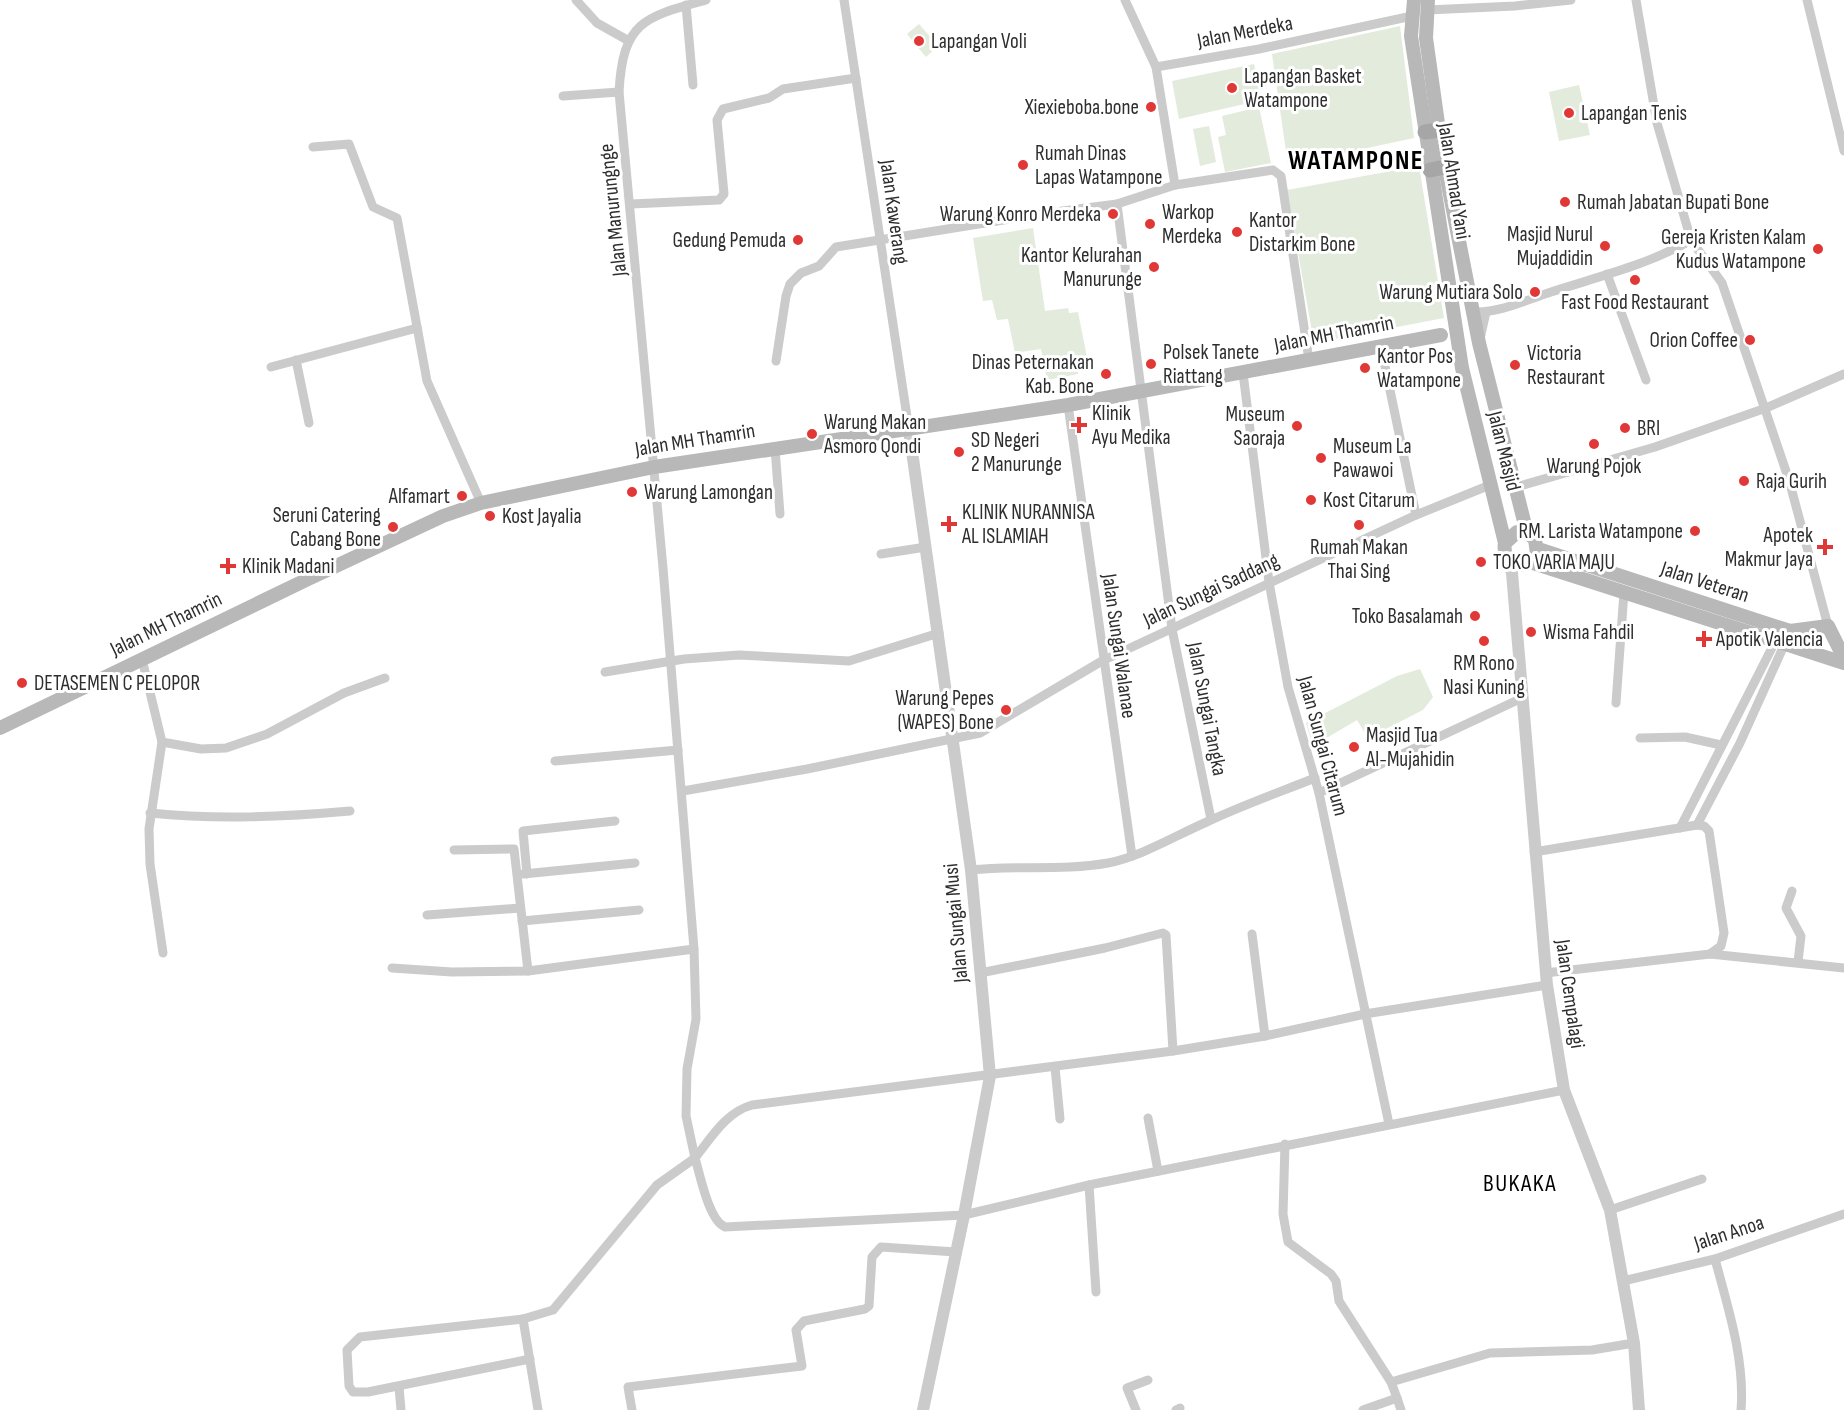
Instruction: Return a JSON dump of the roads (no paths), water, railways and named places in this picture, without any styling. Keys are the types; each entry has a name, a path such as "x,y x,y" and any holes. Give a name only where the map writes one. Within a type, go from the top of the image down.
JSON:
{"main road":[{"name":"Jalan Ahmad Yani","path":"1414,0 1411,36 1438,169 1454,319 1462,368"},
{"name":"Jalan Ahmad Yani","path":"1427,5 1426,38 1432,131"},
{"name":"Jalan Ahmad Yani","path":"1438,169 1480,312 1479,343 1483,359"},
{"path":"1479,343 1459,349 1441,335 1454,319 1480,312"},
{"name":"Jalan MH Thamrin","path":"0,728 442,516 481,503 654,467 1068,405 1441,335"},
{"name":"Jalan Masjid","path":"1483,359 1527,533"},
{"name":"Jalan Masjid","path":"1462,368 1505,543"},
{"path":"1517,532 1527,533 1535,539 1538,549 1521,567 1507,558 1505,543 1517,532"},
{"name":"Jalan Veteran","path":"1538,549 1564,567 1624,592 1783,636 1828,626"},
{"name":"Jalan Veteran","path":"1521,567 1564,567 1783,636 1844,663"},
{"path":"1828,626 1844,658"}],"street":[{"path":"576,0 597,23 629,41"},
{"name":"Jalan Manurungnge","path":"705,0 651,16 640,26 629,41 620,70 619,93 631,204 694,949 696,1019 687,1069 686,1116 695,1158 712,1212 719,1224 725,1227 964,1215"},
{"name":"Jalan Kawerang","path":"844,0 909,430"},
{"path":"1125,0 1156,67 1176,185"},
{"path":"1427,5 1515,6 1572,0"},
{"path":"1636,0 1657,123 1691,240 1722,283 1789,480 1828,626"},
{"path":"1807,0 1844,151"},
{"path":"686,5 693,85"},
{"name":"Jalan Merdeka","path":"1156,67 1259,49 1412,16"},
{"path":"631,204 719,200 724,194 717,120 723,109 769,98 783,89 856,78"},
{"path":"563,96 619,93"},
{"path":"313,147 349,144 373,207 397,218 430,390 481,503"},
{"path":"776,361 790,284 801,273 819,266 836,247 1117,204 1176,185 1273,170 1279,172 1309,360"},
{"name":"Jalan Sungai Tangka","path":"1117,204 1172,629 1211,819"},
{"path":"1480,312 1660,256 1691,240"},
{"path":"1607,274 1646,380"},
{"path":"271,367 417,328"},
{"path":"1381,347 1416,515"},
{"path":"296,360 309,423"},
{"name":"Jalan Sungai Citarum","path":"1243,373 1269,582 1288,687 1319,792 1389,1124"},
{"path":"1516,487 1655,447 1766,408 1844,374"},
{"name":"Jalan Sungai Walanae","path":"1068,405 1102,661 1132,856"},
{"name":"Jalan Sungai Musi","path":"909,430 971,870 990,1076 964,1215 923,1410"},
{"path":"776,448 780,514"},
{"name":"Jalan Sungai Saddang","path":"682,791 954,741 980,733 1102,661 1416,515 1490,485"},
{"path":"881,554 926,547"},
{"name":"Jalan Cempalagi","path":"1521,567 1522,698 1546,979 1564,1090 1610,1210 1634,1342 1639,1410"},
{"path":"1616,703 1624,592"},
{"path":"604,672 671,663 684,659 739,655 849,661 939,633"},
{"path":"1680,828 1721,745 1783,636"},
{"path":"1697,825 1740,743 1783,636"},
{"path":"142,659 162,742 150,813 150,864 163,953"},
{"path":"162,742 201,749 226,748 267,734 344,693 385,678"},
{"path":"1319,792 1522,698"},
{"path":"1640,738 1685,737 1721,745"},
{"path":"555,761 678,750"},
{"path":"971,870 1008,866 1073,867 1109,863 1132,856 1211,819 1315,778"},
{"path":"150,813 206,819 283,817 350,811"},
{"path":"528,971 520,908 523,831 615,820"},
{"path":"1534,852 1697,825 1704,826 1709,831 1724,933 1721,946 1710,954"},
{"path":"454,850 512,848 522,874"},
{"path":"522,874 635,863"},
{"path":"1792,891 1786,908 1801,936 1798,962"},
{"path":"427,915 520,908"},
{"path":"522,921 639,910"},
{"path":"980,973 1105,948 1163,933 1166,935 1173,1050"},
{"path":"1252,934 1265,1035"},
{"path":"392,968 452,972 528,971 694,949"},
{"path":"530,1359 399,1387 358,1393 351,1389 346,1356 351,1343 360,1337 523,1319 554,1310 657,1185 695,1158 728,1117 741,1108 831,1093 990,1076 1108,1057 1173,1050 1265,1035 1546,979 1710,954 1844,968"},
{"path":"1055,1067 1060,1119"},
{"path":"964,1215 1089,1185 1285,1144 1564,1090"},
{"path":"1148,1118 1158,1171"},
{"path":"1285,1144 1283,1214 1288,1242 1331,1274 1336,1281 1339,1301 1391,1382 1401,1410"},
{"path":"1610,1210 1702,1179"},
{"path":"1089,1185 1096,1292"},
{"name":"Jalan Anoa","path":"1623,1281 1715,1258 1844,1214"},
{"path":"632,1410 628,1387 802,1366 796,1330 798,1325 804,1321 865,1309 869,1306 872,1257 881,1246 956,1252"},
{"path":"1715,1258 1735,1335 1743,1391 1741,1410"},
{"path":"523,1319 538,1410"},
{"path":"1391,1382 1490,1353 1592,1350 1634,1342"},
{"path":"1136,1410 1126,1388 1148,1380"},
{"path":"399,1387 401,1410"},
{"path":"1363,1410 1397,1398"}],"place":[{"name":"Lapangan Voli","path":"919,41"},
{"name":"Lapangan Basket Watampone","path":"1232,88"},
{"name":"Xiexieboba.bone","path":"1151,107"},
{"name":"Lapangan Tenis","path":"1569,113"},
{"name":"Rumah Dinas Lapas Watampone","path":"1023,165"},
{"name":"Rumah Jabatan Bupati Bone","path":"1565,202"},
{"name":"Warung Konro Merdeka","path":"1113,214"},
{"name":"Warkop Merdeka","path":"1150,224"},
{"name":"Kantor Distarkim Bone","path":"1237,232"},
{"name":"Gedung Pemuda","path":"798,240"},
{"name":"Masjid Nurul Mujaddidin","path":"1605,246"},
{"name":"Gereja Kristen Kalam Kudus Watampone","path":"1818,249"},
{"name":"Kantor Kelurahan Manurunge","path":"1154,267"},
{"name":"Fast Food Restaurant","path":"1635,280"},
{"name":"Warung Mutiara Solo","path":"1535,292"},
{"name":"Orion Coffee","path":"1750,340"},
{"name":"Polsek Tanete Riattang","path":"1151,364"},
{"name":"Victoria Restaurant","path":"1515,365"},
{"name":"Kantor Pos Watampone","path":"1365,368"},
{"name":"Dinas Peternakan Kab. Bone","path":"1106,374"},
{"name":"Klinik Ayu Medika","path":"1079,425"},
{"name":"Museum Saoraja","path":"1297,426"},
{"name":"BRI","path":"1625,428"},
{"name":"Warung Makan Asmoro Qondi","path":"812,434"},
{"name":"Warung Pojok","path":"1594,444"},
{"name":"SD Negeri 2 Manurunge","path":"959,452"},
{"name":"Museum La Pawawoi","path":"1321,458"},
{"name":"Raja Gurih","path":"1744,481"},
{"name":"Warung Lamongan","path":"632,492"},
{"name":"Alfamart","path":"462,496"},
{"name":"Kost Citarum","path":"1311,500"},
{"name":"Kost Jayalia","path":"490,516"},
{"name":"KLINIK NURANNISA AL ISLAMIAH","path":"949,524"},
{"name":"Rumah Makan Thai Sing","path":"1359,525"},
{"name":"Seruni Catering Cabang Bone","path":"393,527"},
{"name":"RM. Larista Watampone","path":"1695,531"},
{"name":"Apotek Makmur Jaya","path":"1825,547"},
{"name":"TOKO VARIA MAJU","path":"1481,562"},
{"name":"Klinik Madani","path":"228,566"},
{"name":"Toko Basalamah","path":"1475,616"},
{"name":"Wisma Fahdil","path":"1531,632"},
{"name":"Apotik Valencia","path":"1704,639"},
{"name":"RM Rono Nasi Kuning","path":"1484,641"},
{"name":"DETASEMEN C PELOPOR","path":"22,683"},
{"name":"Warung Pepes (WAPES) Bone","path":"1006,710"},
{"name":"Masjid Tua Al-Mujahidin","path":"1354,747"}],"district":[{"name":"WATAMPONE","path":"1356,161"},
{"name":"BUKAKA","path":"1520,1183"}]}
